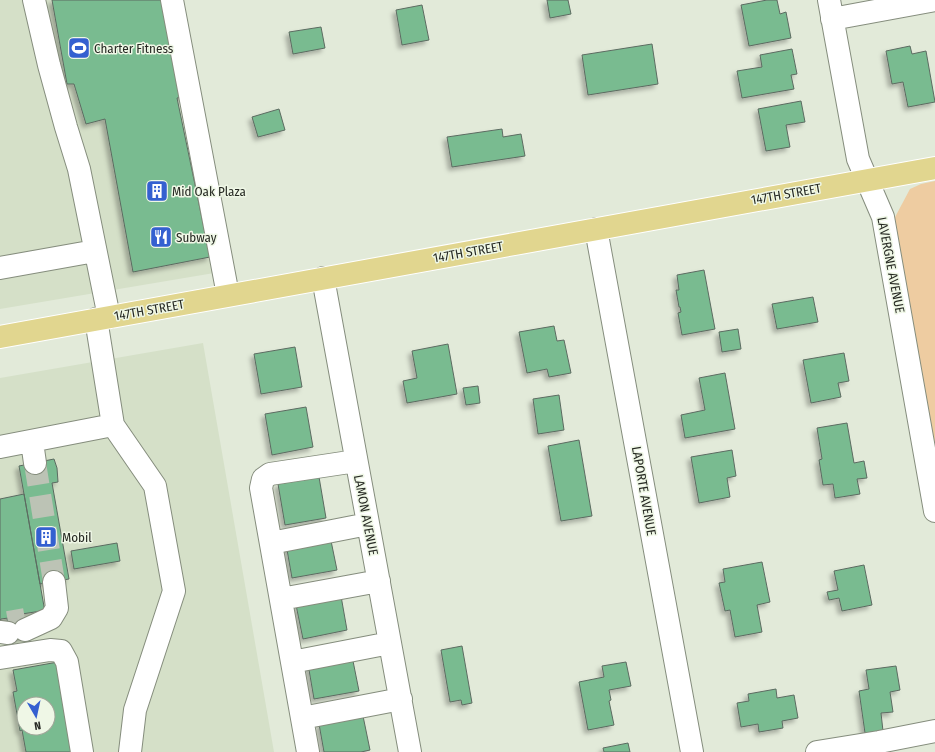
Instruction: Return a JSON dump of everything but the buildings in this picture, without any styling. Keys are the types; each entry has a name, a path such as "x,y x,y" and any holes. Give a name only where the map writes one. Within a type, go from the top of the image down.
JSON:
{"main road":[{"name":"147TH STREET","path":"0,337 935,168"}],"street":[{"path":"34,0 66,127 79,169 95,251 113,425 155,486 174,591 135,710 130,752"},
{"path":"172,0 228,296"},
{"path":"830,10 935,0"},
{"name":"LAVERGNE AVENUE","path":"830,10 858,158 883,217 935,511"},
{"name":"LAPORTE AVENUE","path":"596,229 692,752"},
{"path":"0,268 95,251"},
{"name":"LAMON AVENUE","path":"323,278 410,752"},
{"path":"0,447 32,442 113,425"},
{"path":"32,442 35,463"},
{"path":"308,752 260,488 263,479 270,474 356,460"},
{"path":"270,543 368,524"},
{"path":"280,599 379,581"},
{"path":"15,626 51,618 58,608 54,582"},
{"path":"292,662 390,643"},
{"path":"0,658 50,650 61,651 67,662 82,752"},
{"path":"302,718 401,699"},
{"path":"817,752 935,731"}],"shaded area":[{"name":"Mid Oak Plaza","path":"0,0 182,0 232,270 0,309"},
{"path":"935,181 935,469 894,219 910,189 921,184"},
{"path":"203,343 274,752 0,752 0,378"}],"tunnel":[{"path":"35,463 54,582"},
{"path":"8,622 25,619"}],"place":[{"name":"Charter Fitness","path":"79,48"},
{"name":"Mid Oak Plaza","path":"157,191"},
{"name":"Subway","path":"161,237"},
{"name":"Mobil","path":"46,537"}]}
